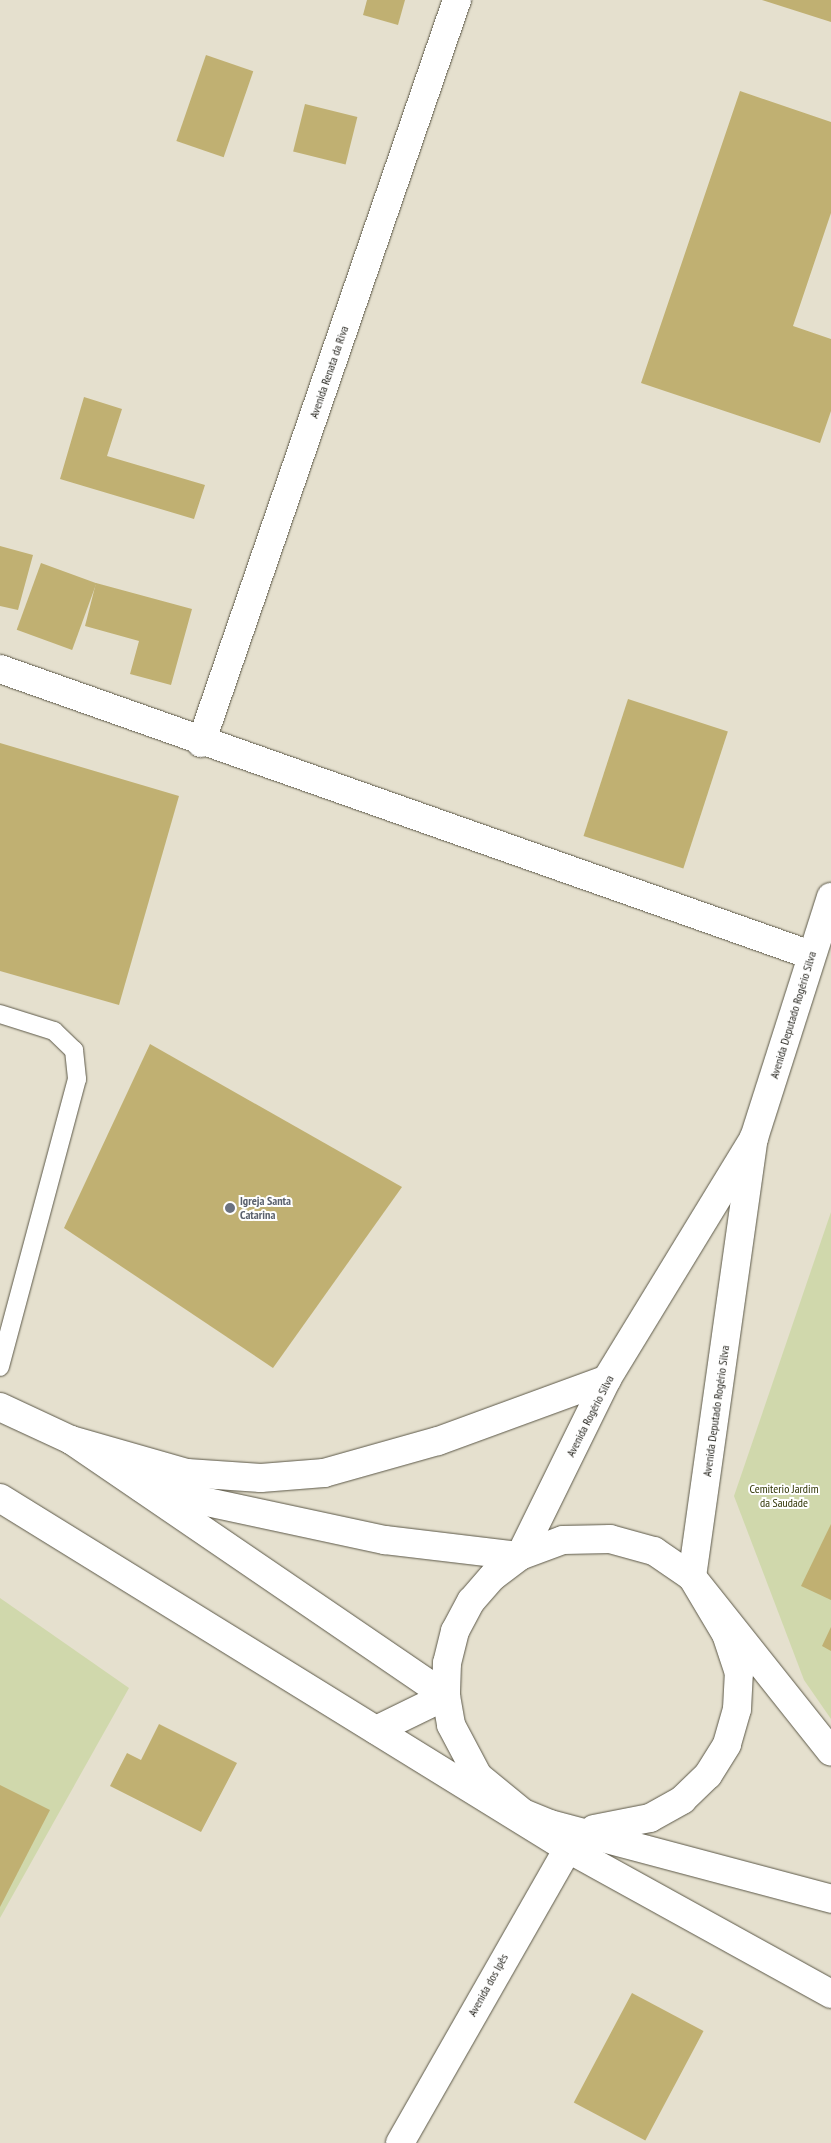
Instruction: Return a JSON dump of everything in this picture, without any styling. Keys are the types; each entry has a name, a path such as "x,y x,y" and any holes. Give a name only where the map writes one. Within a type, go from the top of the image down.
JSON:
{"street":[{"name":"Avenida Renata da Riva","path":"201,743 457,0"},
{"path":"0,669 201,743 811,956"},
{"name":"Avenida Deputado Rogério Silva","path":"692,1577 754,1138 831,897"},
{"name":"Avenida Rogério Silva","path":"572,1838 499,1797 462,1752 446,1696 447,1663 455,1631 471,1601 493,1576 520,1556 607,1379 754,1138"},
{"path":"0,1407 71,1440 187,1473 261,1478 324,1473 438,1441 607,1379"},
{"path":"71,1440 446,1696 376,1730"},
{"path":"142,1488 384,1540 520,1556 563,1540 610,1539 654,1551 692,1577 831,1752"},
{"path":"0,1498 376,1730 572,1838 831,1994"},
{"path":"572,1838 650,1818 682,1800 708,1775 727,1744 737,1709 739,1673 726,1634 692,1577"},
{"path":"572,1838 831,1899"},
{"name":"Avenida dos Ipês","path":"400,2143 572,1838"}],"lane":[{"path":"0,1014 54,1031 74,1050 77,1079 0,1367"}],"green space":[{"name":"Cemiterio Jardim da Saudade","path":"831,1212 831,1719 804,1680 734,1496"},
{"path":"0,1598 129,1688 0,1918"}],"building":[{"path":"367,0 405,0 398,25 363,15"},
{"path":"762,0 831,0 831,22"},
{"path":"206,55 253,71 224,157 176,141"},
{"path":"740,91 831,122 831,213 793,326 831,339 831,411 820,443 641,383"},
{"path":"305,104 357,117 346,165 293,152"},
{"path":"84,397 122,409 107,456 205,485 194,519 60,479"},
{"path":"0,546 33,555 18,610 0,606"},
{"path":"41,563 96,583 72,650 17,630"},
{"path":"96,583 192,609 171,685 130,674 139,641 85,626"},
{"path":"628,699 728,731 683,868 584,836"},
{"path":"0,743 179,796 119,1005 0,971"},
{"name":"Igreja Santa Catarina","path":"150,1044 402,1187 273,1368 64,1228"},
{"path":"831,1524 831,1600 801,1586"},
{"path":"831,1627 831,1651 822,1646"},
{"path":"159,1724 237,1763 201,1832 110,1786 127,1753 141,1760"},
{"path":"0,1785 50,1810 0,1907"},
{"path":"632,1993 704,2031 645,2141 574,2102"}],"place":[{"name":"Igreja Santa Catarina","path":"230,1208"}]}
